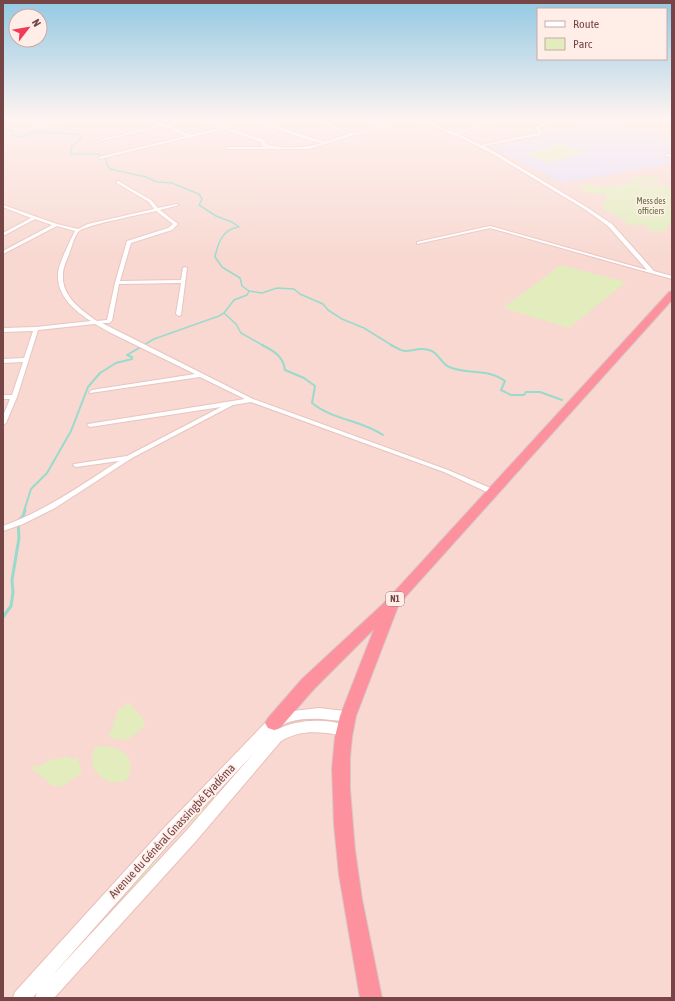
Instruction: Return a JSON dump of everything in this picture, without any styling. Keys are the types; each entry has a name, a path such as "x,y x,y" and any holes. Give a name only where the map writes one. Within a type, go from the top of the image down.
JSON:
{"highway":[{"name":"N1","path":"371,998 352,904 343,828 341,783 346,723 392,602 672,294"},
{"path":"274,723 308,684 392,602"}],"main road":[{"name":"Avenue du Général Gnassingbé Eyadéma","path":"21,998 169,833 274,723 290,716 310,713 346,723"},
{"name":"Avenue du Général Gnassingbé Eyadéma","path":"43,998 182,845 276,737 295,727 346,723"},
{"path":"169,833 182,845"}],"street":[{"path":"514,166 610,225 652,272"},
{"path":"3,330 36,329 109,321 117,283 129,242 170,230 176,224 157,210 150,201 118,182"},
{"path":"177,205 90,225 78,230 71,241 59,275 64,292 73,306 111,331 251,400 446,470 493,492"},
{"path":"3,206 34,218 78,230"},
{"path":"3,235 34,218"},
{"path":"3,253 56,225"},
{"path":"419,243 490,227 672,278"},
{"path":"179,314 185,268"},
{"path":"117,283 183,281"},
{"path":"3,423 14,397 36,329"},
{"path":"3,362 26,360"},
{"path":"92,392 202,375"},
{"path":"3,397 14,397"},
{"path":"90,425 251,400"},
{"path":"3,529 17,524 73,494 130,457 230,404"},
{"path":"76,465 130,457"}],"shaded area":[{"path":"3,166 672,166 672,998 3,998"},
{"path":"527,166 659,166 649,168 561,183"}],"green space":[{"path":"631,177 657,177 662,183 635,183"},
{"name":"Mess des officiers","path":"630,183 653,186 672,186 672,224 666,226 668,228 665,230 667,231 654,232 648,230 646,226 643,225 628,225 623,219 602,207 607,197 606,194 594,194 581,190 582,185 614,187"},
{"path":"561,265 626,282 569,328 503,308"},
{"path":"128,702 145,721 143,728 127,740 110,738 109,733 114,727 113,724 119,708 123,708"},
{"path":"308,718 316,719 317,721 289,723 277,730 191,826 189,824 199,811 282,722"},
{"path":"103,746 117,749 130,760 130,773 127,780 118,782 108,781 99,775 93,767 93,752 96,747"},
{"path":"69,756 70,759 77,757 82,773 62,786 53,786 30,767 44,765 46,761"},
{"path":"154,861 158,863 37,998 27,998"}],"waterway":[{"path":"108,166 110,169 146,177 157,182 172,183 199,194 202,199 199,205 216,216 232,222 239,227 233,228 225,233 220,241 215,257 222,267 240,278 242,286 249,291"},
{"path":"249,291 262,293 277,288 294,289 300,294 323,304 328,310 342,319 364,328 393,346"},
{"path":"224,313 234,300 247,295 249,291"},
{"path":"142,346 154,339 224,313"},
{"path":"224,313 236,324 241,333 264,346"},
{"path":"24,511 31,489 47,473 71,431 88,387 100,373 116,363 132,359 132,357 127,355 144,345"},
{"path":"391,345 403,351 416,349 429,350 449,367 463,371 492,374 505,381 501,390 511,395 524,395 526,392 540,392 562,400"},
{"path":"264,346 277,354 282,361 285,370 304,378 315,386 312,403 320,409 338,417 366,426 383,435"},
{"path":"3,617 11,606 13,592 12,580 19,538 18,521 23,516 25,510"}]}
